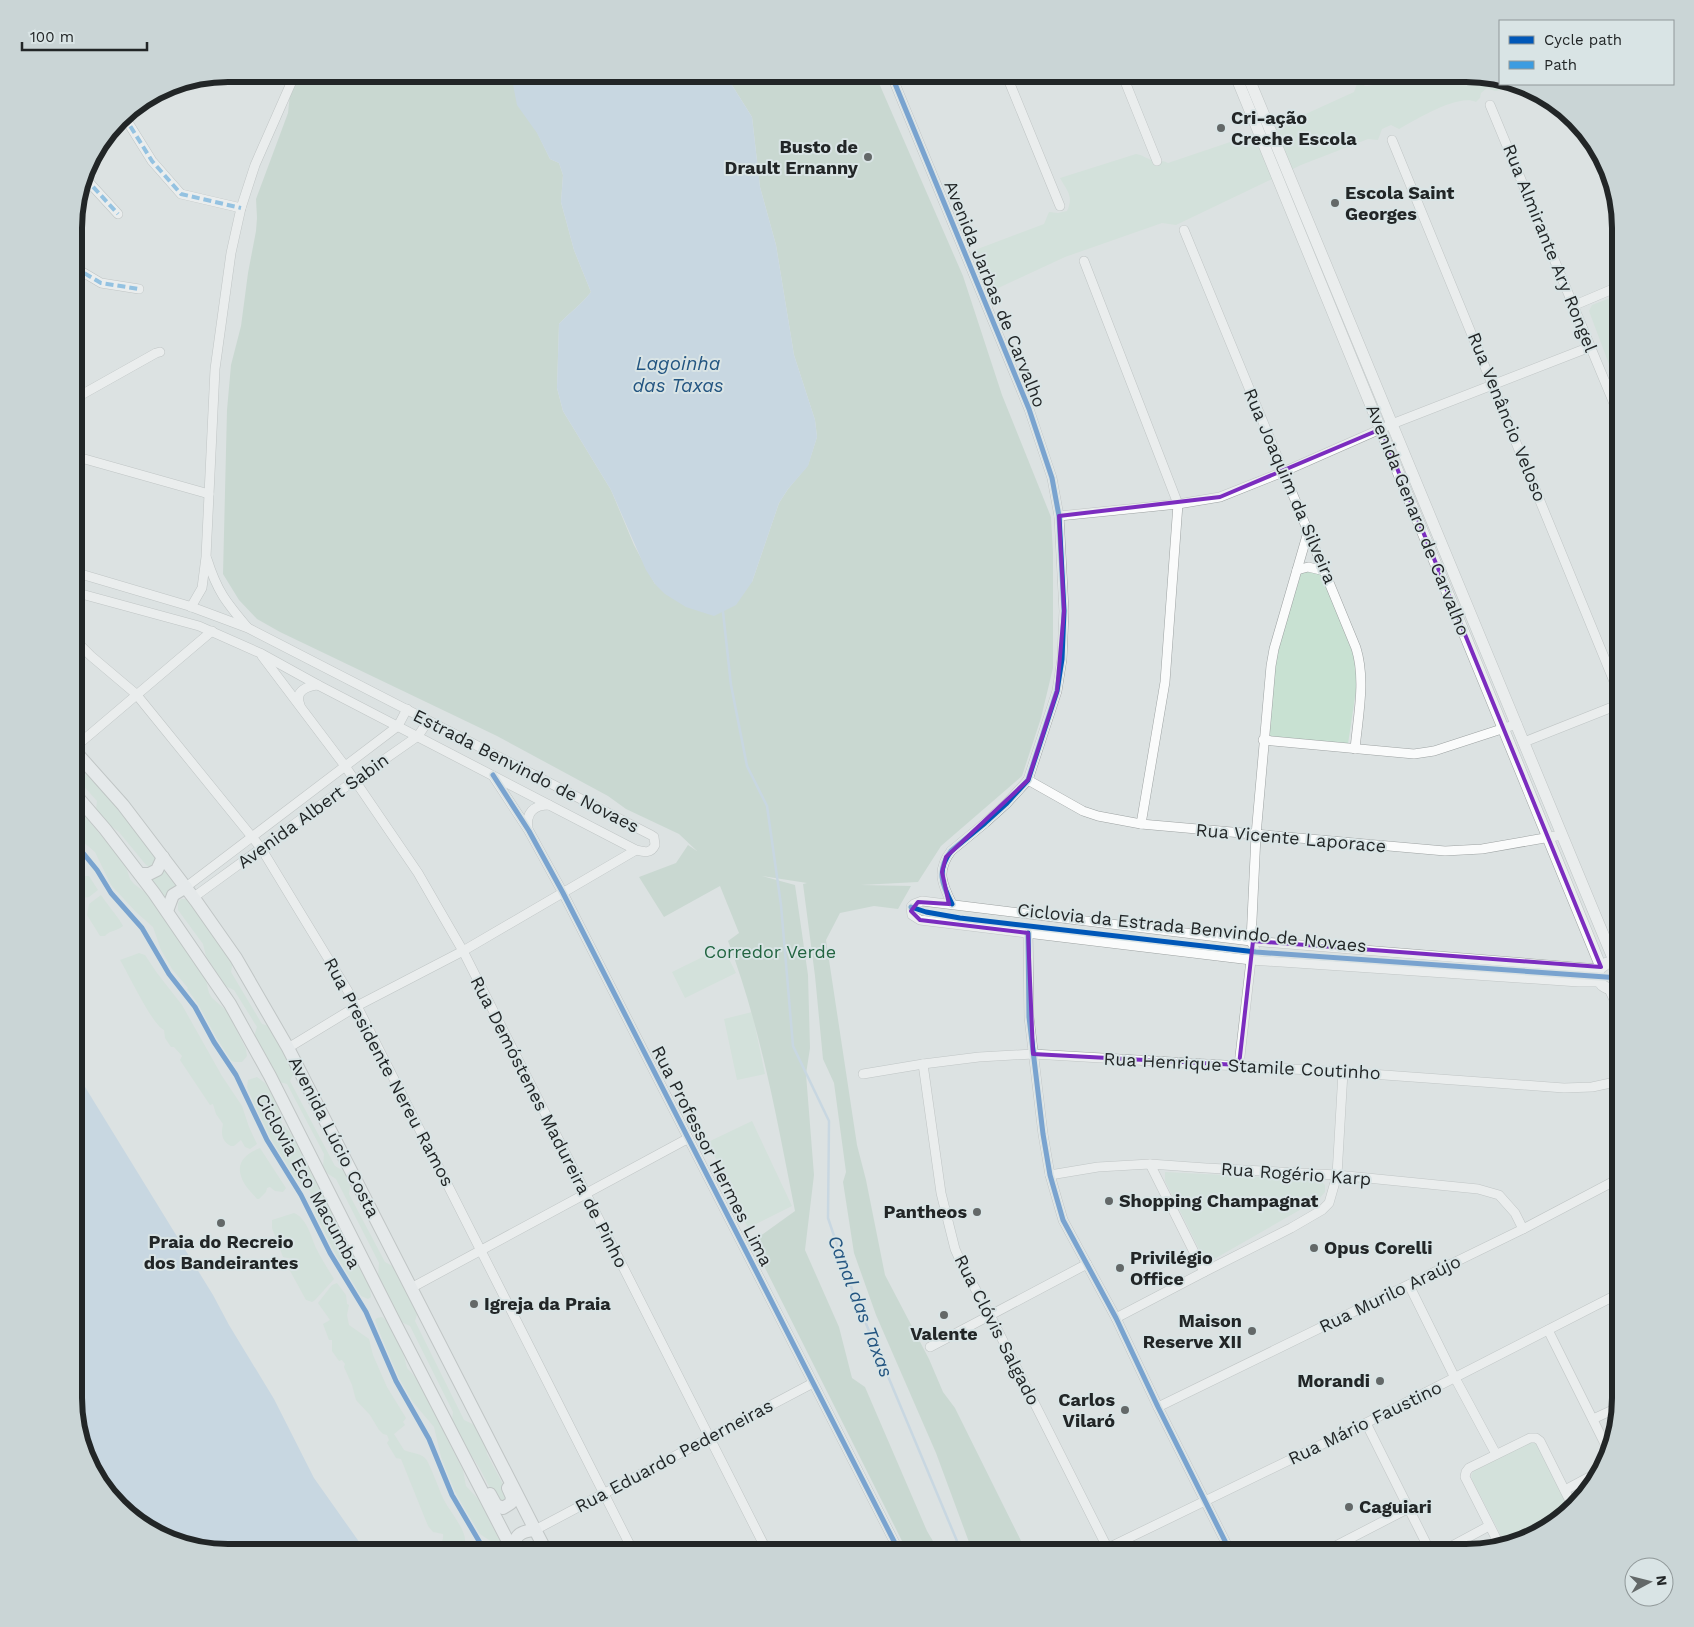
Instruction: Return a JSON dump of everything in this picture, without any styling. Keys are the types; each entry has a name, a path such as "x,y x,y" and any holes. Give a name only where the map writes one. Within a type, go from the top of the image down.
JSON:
{"main road":[{"name":"Avenida Lúcio Costa","path":"83,759 123,805 190,892 236,958 288,1048 542,1544"},
{"name":"Avenida Lúcio Costa","path":"83,804 140,874 167,911 230,1004 255,1047 509,1544"},
{"path":"140,874 149,874 157,870 163,857"},
{"path":"167,911 173,895 190,892"},
{"path":"477,1480 485,1486 496,1506 502,1508 507,1506 511,1503 512,1497 503,1476 502,1468"},
{"path":"515,1544 519,1534 535,1530"}],"street":[{"path":"191,607 202,588 206,557 215,369 231,253 241,208 255,165 291,82"},
{"name":"Avenida Jarbas de Carvalho","path":"894,82 1029,409 1052,478 1059,516 1064,611 1062,659 1057,691 1028,780 1006,804 946,857 942,881 952,904"},
{"path":"1009,82 1060,206"},
{"path":"1125,82 1158,161"},
{"name":"Avenida Genaro de Carvalho","path":"1239,82 1264,130 1392,424 1612,951"},
{"name":"Avenida Genaro de Carvalho","path":"1249,82 1264,130"},
{"name":"Rua Almirante Ary Rongel","path":"1490,105 1575,305 1611,397"},
{"path":"128,122 152,160 182,194 241,208"},
{"name":"Rua Venâncio Veloso","path":"1392,140 1611,675"},
{"name":"Avenida Genaro de Carvalho","path":"1282,173 1381,429 1549,838 1600,968 1598,976 1610,986"},
{"path":"90,183 118,214"},
{"name":"Rua Joaquim da Silveira","path":"1184,230 1326,572 1360,662 1362,679 1355,749"},
{"path":"1084,261 1178,504 1165,682 1141,824"},
{"path":"83,273 101,283 139,289"},
{"path":"1575,305 1611,290"},
{"path":"1059,516 1178,504 1220,497 1283,472 1392,424 1590,347"},
{"path":"83,394 160,352"},
{"path":"1606,385 1611,383"},
{"path":"83,459 209,494"},
{"path":"1239,1066 1246,960 1256,952 1248,941 1263,740 1274,649 1308,532"},
{"path":"206,557 221,595 248,628"},
{"path":"1297,570 1308,567 1326,572"},
{"name":"Estrada Benvindo de Novaes","path":"83,575 191,607 248,628 654,837 655,845 651,851 636,850 260,653 184,622 83,594"},
{"path":"83,741 136,694 212,632"},
{"name":"Rua Presidente Nereu Ramos","path":"83,648 136,694 262,848 357,1006 629,1544"},
{"name":"Rua Demóstenes Madureira de Pinho","path":"260,653 355,780 418,873 463,952 584,1194 763,1544"},
{"path":"301,707 298,700 299,694 309,686 318,685"},
{"path":"1524,742 1611,707"},
{"name":"Avenida Albert Sabin","path":"190,892 253,836 398,726 407,709"},
{"name":"Avenida Albert Sabin","path":"190,892 262,848 418,736 428,721"},
{"path":"1263,740 1405,754 1424,754 1517,724"},
{"name":"Rua Professor Hermes Lima","path":"493,775 529,831 563,893 895,1544"},
{"name":"Rua Vicente Laporace","path":"1028,780 1083,811 1098,816 1141,824 1445,851 1482,849 1562,835"},
{"path":"529,831 528,816 531,811 537,806 549,805"},
{"path":"288,1048 357,1006 463,952 636,850"},
{"path":"1610,986 1246,960 920,920 912,915 911,907 918,902 952,904 1248,941 1600,968 1605,964 1612,964"},
{"path":"1028,934 1029,1017 1033,1054 1050,1175 1063,1220 1116,1318 1158,1407 1227,1544"},
{"path":"1246,960 1239,954 1240,947 1248,941"},
{"name":"Rua Henrique Stamile Coutinho","path":"863,1074 979,1057 1033,1054 1343,1072 1564,1088 1592,1087 1612,1083"},
{"name":"Rua Clóvis Salgado","path":"922,1064 941,1193 945,1214 956,1249 963,1267 990,1315 1105,1544"},
{"path":"1116,1318 1292,1228 1322,1210 1329,1203 1337,1175 1343,1072"},
{"path":"411,1288 687,1139"},
{"path":"1150,1164 1204,1272"},
{"name":"Rua Rogério Karp","path":"1050,1175 1098,1167 1150,1164 1337,1175 1478,1189 1498,1195 1515,1213 1523,1230"},
{"name":"Rua Murilo Araújo","path":"1158,1407 1523,1230 1612,1182"},
{"path":"930,1347 1087,1264"},
{"path":"1409,1286 1496,1454"},
{"name":"Rua Mário Faustino","path":"1123,1544 1366,1423 1612,1297"},
{"path":"1548,1330 1605,1442"},
{"name":"Rua Eduardo Pederneiras","path":"535,1530 813,1383"},
{"path":"1593,1419 1611,1411"},
{"path":"1366,1423 1427,1544"},
{"path":"1497,1541 1466,1477 1466,1472 1469,1468 1530,1438 1536,1438 1540,1441 1570,1501"},
{"path":"1565,1490 1588,1478"},
{"path":"1339,1544 1409,1508"},
{"path":"1456,1544 1489,1526"}],"highlighted area":[{"path":"1381,429 1601,967 1253,941 1239,1065 1033,1054 1028,933 920,920 911,911 918,902 949,904 942,872 946,857 1028,780 1057,691 1064,611 1059,516 1220,497"}],"green space":[{"name":"Corredor Verde","path":"296,82 513,82 550,159 559,163 563,175 561,202 574,250 591,292 559,324 557,388 563,411 611,490 634,545 655,584 752,582 779,503 808,465 817,437 815,420 794,355 776,245 760,187 752,117 730,82 878,82 963,276 1002,395 1051,517 1053,552 1053,668 1041,718 1022,776 941,846 918,882 861,885 911,886 898,909 874,906 840,913 826,940 857,1145 885,1275 929,1359 943,1392 955,1408 1023,1544 970,1544 936,1453 876,1315 854,1253 843,1182 846,1172 834,1083 823,1059 803,884 807,883 762,876 795,885 808,975 810,1048 806,1074 814,1175 805,1250 839,1327 852,1378 865,1387 927,1531 935,1544 903,1544 752,1242 795,1211 775,1109 759,1041 740,974 728,941 739,933 720,886 664,917 639,877 676,863 688,845 697,851 679,834 626,809 608,796 497,736 280,632 257,619 239,600 223,574 227,410 231,365 241,326 256,231 256,199 288,113 290,94"},
{"path":"1358,82 1368,86 1387,82 1465,82 1494,85 1507,89 1495,91 1487,88 1481,93 1480,98 1476,102 1468,100 1448,104 1399,129 1391,125 1382,129 1378,140 1368,139 1301,165 1176,225 1162,223 1065,257 994,290 975,250 1044,224 1049,212 1067,211 1070,197 1060,178 1136,154 1168,163 1245,137 1251,139 1354,92"},
{"path":"1611,298 1611,368 1589,311 1592,305"},
{"path":"1310,569 1321,573 1354,656 1357,684 1348,744 1269,738 1276,650 1301,574"},
{"path":"83,765 123,811 128,822 158,862 150,867 146,865 119,832 108,824 96,810 97,801 83,785"},
{"path":"83,814 125,864 130,879 134,884 150,896 205,976 209,993 227,1011 246,1049 247,1056 242,1062 231,1061 188,988 172,969 161,950 153,927 111,885 95,852 83,842"},
{"path":"165,869 183,886 167,901 151,879 161,874"},
{"path":"83,876 89,876 98,890 89,897 83,898"},
{"path":"101,895 123,926 105,936 100,936 87,915 89,904"},
{"path":"181,899 189,901 213,936 224,945 233,961 231,972 262,1024 273,1027 296,1069 290,1081 335,1166 349,1174 351,1179 349,1194 385,1262 396,1268 418,1311 415,1321 464,1420 477,1426 485,1441 487,1454 508,1494 508,1497 503,1502 496,1500 478,1466 459,1438 453,1425 453,1412 410,1326 401,1322 378,1276 379,1263 336,1179 325,1172 323,1167 324,1154 287,1084 279,1082 254,1036 257,1027 234,990 225,986 206,956 203,944 178,910 178,903"},
{"path":"723,947 736,973 685,998 672,972"},
{"path":"139,953 145,955 182,1005 222,1076 242,1106 257,1144 250,1149 245,1147 241,1140 234,1146 225,1142 222,1134 223,1124 216,1114 213,1104 210,1105 180,1060 182,1056 174,1047 171,1047 165,1038 164,1030 159,1026 141,998 120,960"},
{"path":"752,1012 765,1074 737,1080 724,1019"},
{"path":"257,1077 265,1083 278,1104 282,1124 296,1139 340,1228 342,1241 357,1258 371,1293 371,1297 368,1299 361,1296 341,1266 315,1213 310,1191 295,1178 276,1150 263,1126 247,1087 248,1080"},
{"path":"752,1121 792,1206 748,1228 708,1142"},
{"path":"260,1148 286,1188 283,1192 275,1191 270,1187 267,1188 266,1192 257,1199 246,1187 241,1177 240,1166 245,1157"},
{"path":"1165,1172 1320,1180 1325,1185 1325,1192 1319,1199 1206,1263 1165,1181"},
{"path":"294,1213 306,1224 317,1250 334,1279 312,1302 306,1300 289,1269 293,1261 283,1257 272,1228 272,1220"},
{"path":"337,1283 346,1295 347,1304 349,1305 347,1315 349,1325 369,1339 373,1355 387,1387 406,1418 403,1422 405,1425 394,1434 404,1450 420,1455 427,1460 444,1500 463,1531 465,1541 462,1544 441,1544 443,1534 433,1532 428,1526 401,1459 396,1458 387,1443 389,1440 387,1435 379,1430 370,1415 356,1400 344,1367 345,1364 342,1360 339,1361 332,1351 332,1340 329,1340 323,1324 330,1320 318,1303 332,1285"},
{"path":"382,1317 388,1322 403,1352 407,1368 417,1379 463,1470 466,1486 479,1500 501,1544 493,1544 480,1534 462,1505 449,1480 434,1427 412,1401 394,1371 375,1320"},
{"path":"1534,1442 1538,1444 1568,1503 1547,1520 1503,1540 1472,1480 1472,1475 1473,1472 1490,1461"}],"water":[{"name":"Lagoinha das Taxas","path":"513,82 730,82 752,117 760,187 776,245 794,355 815,420 817,437 808,466 788,489 779,503 752,582 736,605 714,616 686,607 665,594 655,584 646,570 611,490 563,411 557,388 559,324 591,292 574,250 561,202 563,175 559,163 550,159 537,133 517,105"},
{"path":"83,1084 213,1295 274,1399 314,1478 361,1544 229,1544 191,1540 147,1520 125,1502 107,1480 90,1445 85,1427 83,1408"}],"waterway":[{"name":"Canal das Taxas","path":"723,612 731,685 747,766 767,806 781,905 793,1046 829,1121 828,1218 854,1295 958,1544"}],"marked path":[{"path":"128,123 152,161 181,194 241,208"},
{"path":"90,183 118,214"},
{"path":"83,272 101,283 139,289"}],"cycle path":[{"path":"894,82 1029,409 1052,478 1059,516 1064,611 1062,659 1057,691 1028,780 1006,804 951,851 946,858 943,865 942,878 952,904"},
{"path":"493,775 529,831 563,893 895,1544"},
{"name":"Ciclovia Eco Macumba","path":"83,853 97,870 111,893 142,928 169,974 195,1007 214,1042 236,1075 267,1140 301,1195 330,1253 366,1312 396,1381 429,1439 452,1495 481,1544"},
{"name":"Ciclovia da Estrada Benvindo de Novaes","path":"911,907 926,912 960,918 1256,952 1612,977"},
{"path":"1028,933 1029,1017 1043,1134 1050,1175 1063,1220 1116,1318 1226,1544"}],"place":[{"name":"Cri-ação Creche Escola","path":"1221,128"},
{"name":"Busto de Drault Ernanny","path":"868,157"},
{"name":"Escola Saint Georges","path":"1335,203"},
{"name":"Shopping Champagnat","path":"1109,1201"},
{"name":"Pantheos","path":"977,1212"},
{"name":"Praia do Recreio dos Bandeirantes","path":"221,1223"},
{"name":"Opus Corelli","path":"1314,1248"},
{"name":"Privilégio Office","path":"1120,1268"},
{"name":"Igreja da Praia","path":"474,1304"},
{"name":"Valente","path":"944,1315"},
{"name":"Maison Reserve XII","path":"1252,1331"},
{"name":"Morandi","path":"1380,1381"},
{"name":"Carlos Vilaró","path":"1125,1410"},
{"name":"Caguiari","path":"1349,1507"}]}
